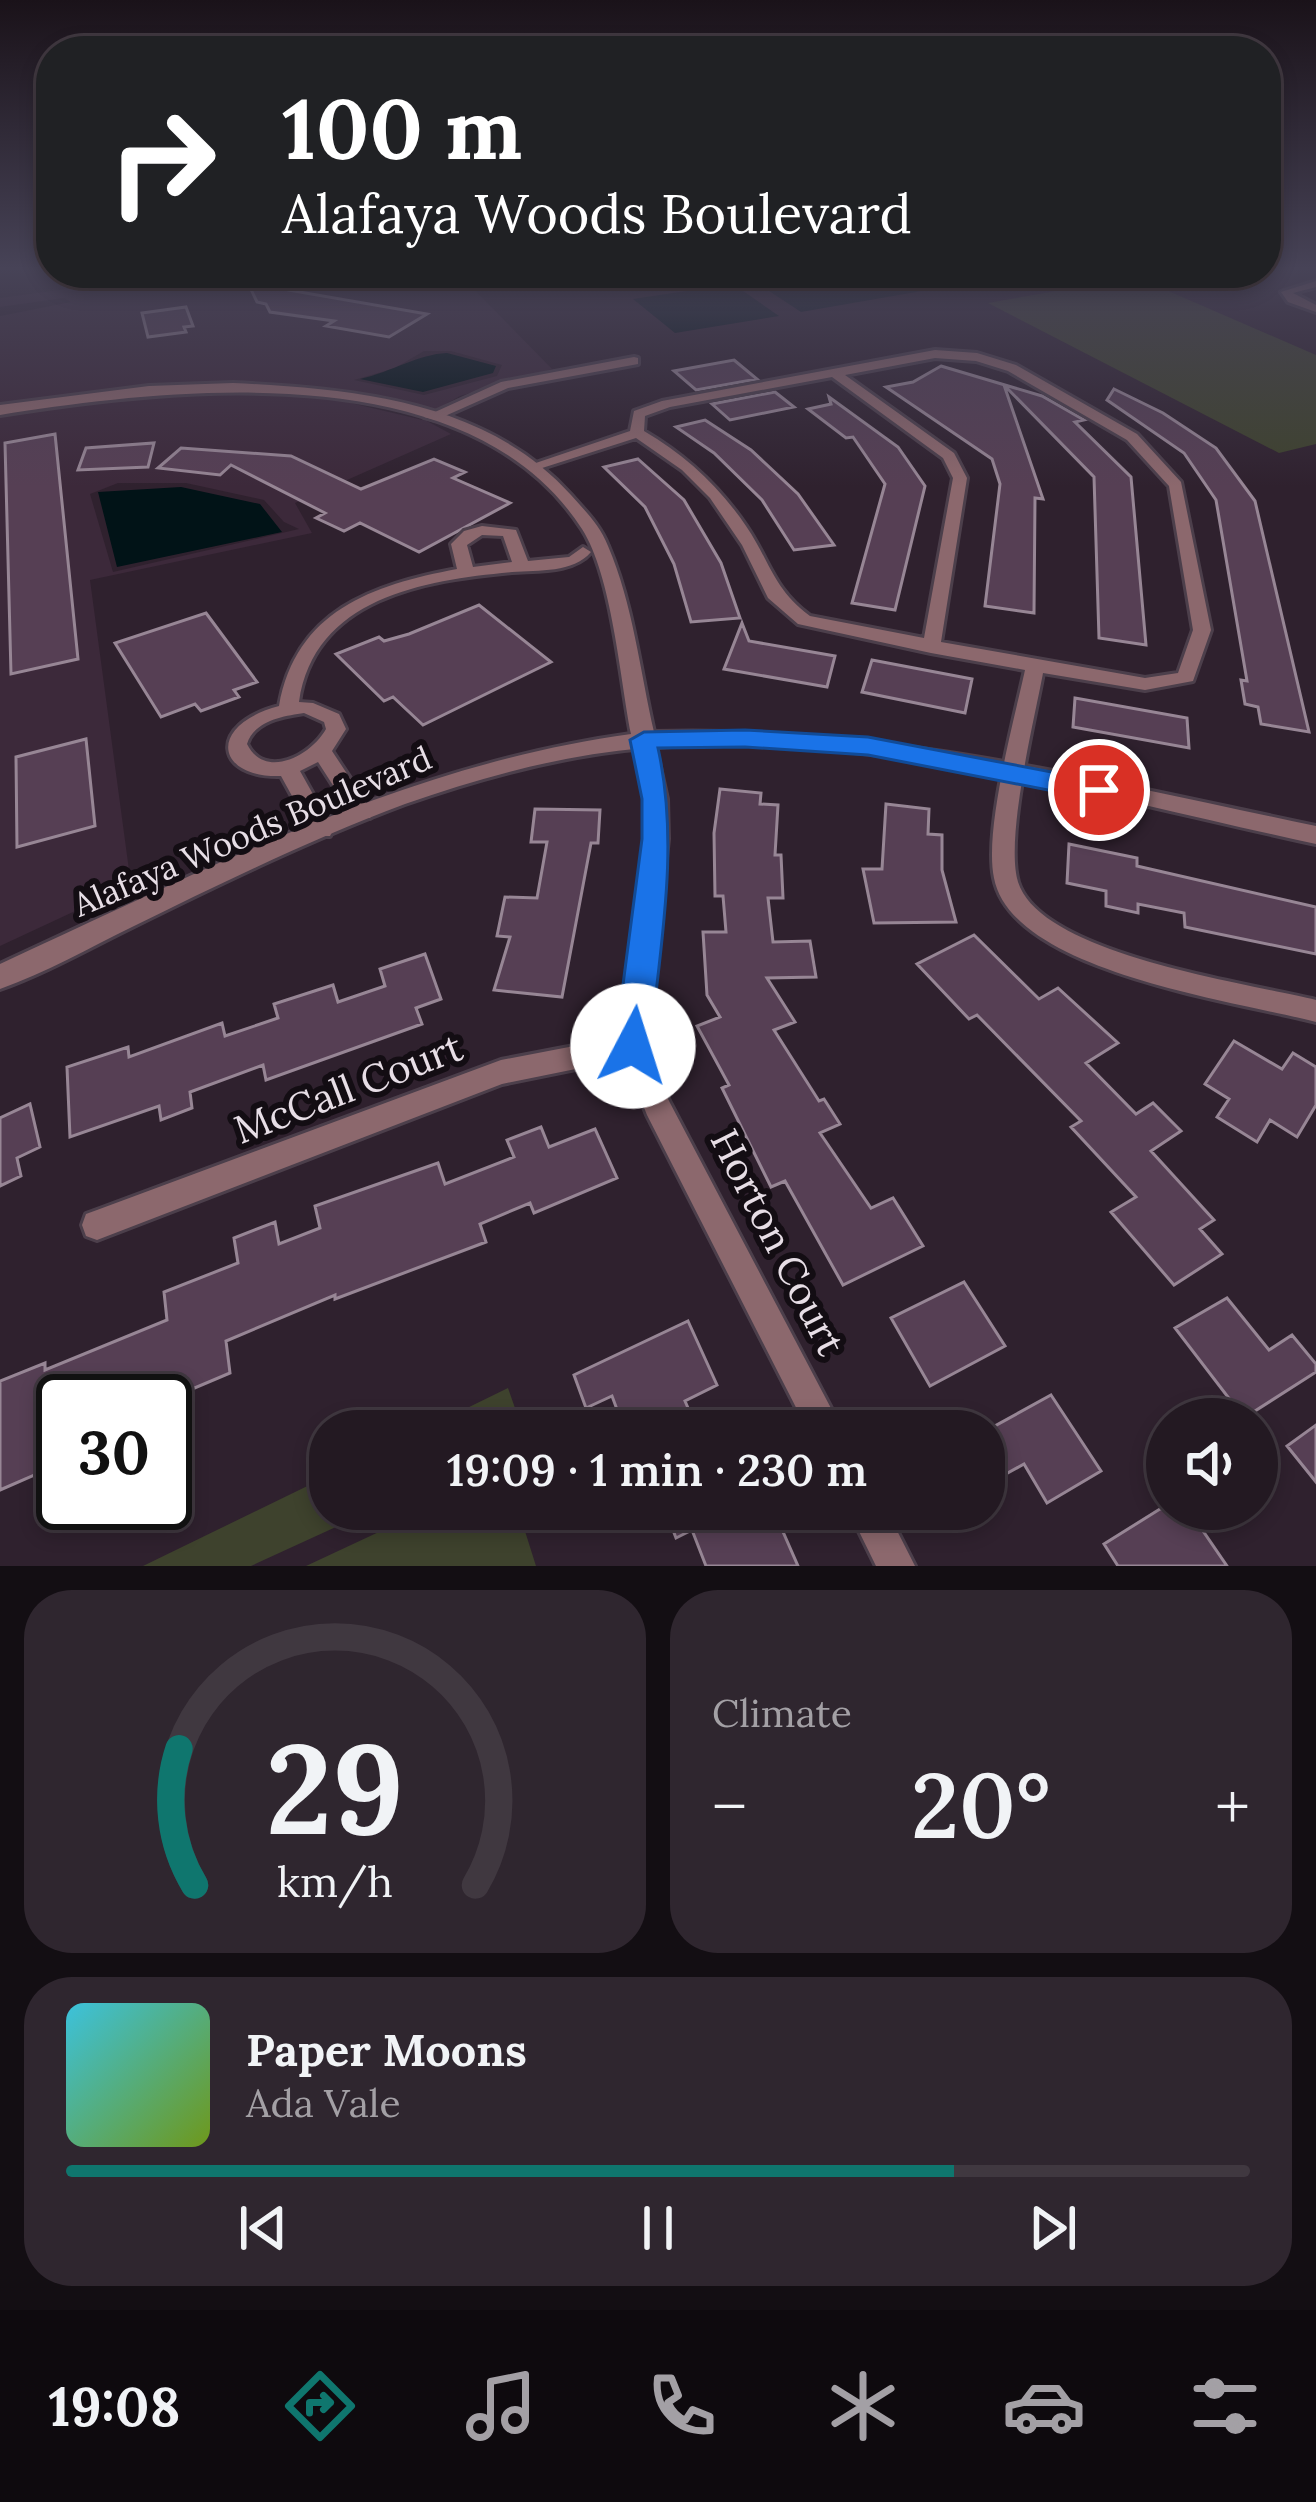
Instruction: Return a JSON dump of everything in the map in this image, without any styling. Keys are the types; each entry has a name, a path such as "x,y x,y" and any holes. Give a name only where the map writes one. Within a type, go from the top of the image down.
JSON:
{"street":[{"path":"534,466 637,433 669,450 719,498 752,547 774,599 804,620 931,648 1145,684 1186,677 1202,630 1176,485 1132,437 1012,368 977,357 935,354 832,371 667,404 639,414 637,433"},
{"path":"431,417 505,385 634,361"},
{"path":"832,371 949,456 960,478 931,648"},
{"path":"0,410 116,391 256,386 321,392 431,417 482,436 534,466 573,503 592,551 644,740"},
{"path":"467,574 460,544 469,535 486,530 509,533 521,564"},
{"path":"288,707 297,666 325,626 394,588 521,564 574,561 592,551"},
{"path":"1035,667 1015,773 1004,883 1020,911 1051,938 1098,956 1316,1011"},
{"path":"288,707 306,707 332,718 336,729 333,741 322,752 287,767 252,764 238,744 254,721 288,707"},
{"name":"Alafaya Woods Boulevard","path":"0,977 362,813 488,769 644,740 823,742 1015,773 1316,835"},
{"name":"Horton Court","path":"644,740 656,799 657,839 633,1046 657,1106 815,1410"},
{"path":"322,752 362,813"},
{"path":"287,767 322,830"},
{"name":"McCall Court","path":"98,1225 501,1072 633,1046"},
{"path":"877,1530 896,1566"}],"shaded area":[{"path":"0,341 525,341 552,369 460,396 430,413 325,388 258,382 117,388 0,406","holes":["424,351 451,351 502,365 497,376 424,395 354,380 395,368"]},
{"path":"447,353 496,366 493,373 423,392 360,379 426,356"},
{"path":"164,391 317,395 427,421 451,434 295,503 312,533 90,580 131,885 0,946 0,413","holes":["118,483 186,483 264,500 284,522 299,529 113,572 90,494"]},
{"path":"181,487 260,504 282,532 117,567 98,492"}],"green space":[{"path":"1062,341 1284,341 1316,355 1316,444 1279,453"},
{"path":"508,1388 516,1410 463,1410"},
{"path":"309,1485 309,1530 329,1530 251,1566 143,1566"},
{"path":"383,1530 525,1530 536,1566 306,1566"}],"building":[{"path":"734,360 757,379 696,390 674,371"},
{"path":"941,366 1042,396 1084,420 1075,422 1131,477 1146,645 1099,638 1094,477 1004,385 1043,499 1035,498 1034,613 985,606 1000,484 992,459 886,387 913,382"},
{"path":"1114,389 1163,413 1216,448 1255,501 1309,732 1261,724 1258,707 1245,704 1241,680 1247,681 1216,500 1184,453 1107,400"},
{"path":"775,392 794,407 730,420 712,404"},
{"path":"829,397 898,447 925,486 895,610 852,603 885,484 853,437 846,438 808,409 831,404"},
{"path":"705,420 751,450 798,494 834,545 794,550 762,500 714,453 676,427"},
{"path":"55,434 78,659 11,674 5,443"},
{"path":"154,443 148,467 78,470 86,448"},
{"path":"181,448 291,456 361,489 434,459 465,472 453,478 510,503 419,552 360,523 344,531 316,518 325,513 231,465 220,475 158,468"},
{"path":"638,459 684,500 721,563 740,618 691,622 674,564 645,507 604,467"},
{"path":"479,605 551,662 423,725 393,697 384,701 336,654 379,637 384,641 409,634"},
{"path":"206,613 257,682 234,690 239,697 201,711 195,704 161,717 115,643"},
{"path":"742,623 749,641 835,656 827,687 724,669"},
{"path":"872,660 972,679 965,713 862,692"},
{"path":"1075,698 1187,718 1189,748 1073,727"},
{"path":"86,739 95,826 17,847 16,757"},
{"path":"720,789 761,793 760,804 778,805 775,855 781,855 783,898 768,898 773,942 810,941 816,977 767,978 795,1022 774,1030 819,1101 824,1099 840,1124 820,1133 871,1208 893,1198 923,1246 843,1285 785,1181 771,1187 722,1088 729,1085 697,1026 720,1017 707,995 703,932 726,932 723,896 715,896 714,833"},
{"path":"886,804 929,809 928,834 942,835 942,870 956,922 874,923 863,869 882,869"},
{"path":"535,809 600,810 598,843 591,843 562,997 494,990 510,937 497,936 505,897 537,898 547,842 531,842"},
{"path":"1069,844 1137,858 1137,866 1316,907 1316,954 1185,927 1184,913 1138,904 1138,913 1106,906 1106,891 1067,883"},
{"path":"974,935 1039,999 1058,988 1118,1043 1086,1063 1136,1114 1153,1103 1181,1131 1151,1151 1214,1220 1200,1229 1222,1254 1174,1285 1111,1212 1136,1197 1071,1127 1081,1121 977,1015 969,1019 917,964"},
{"path":"425,954 441,999 416,1008 422,1024 266,1080 263,1065 190,1092 192,1108 161,1120 159,1106 70,1137 67,1067 128,1047 129,1057 222,1023 225,1036 278,1018 274,1004 333,985 338,1002 385,986 380,969"},
{"path":"1234,1041 1282,1069 1293,1053 1316,1067 1316,1105 1297,1137 1270,1120 1257,1142 1217,1117 1229,1099 1205,1084"},
{"path":"30,1104 40,1147 17,1158 21,1176 0,1186 0,1118"},
{"path":"541,1127 549,1147 595,1129 617,1178 534,1213 530,1203 480,1224 486,1242 335,1299 335,1295 226,1341 230,1373 192,1389 192,1374 36,1374 36,1474 0,1490 0,1381 45,1363 45,1370 167,1320 164,1292 238,1263 234,1238 275,1222 279,1244 320,1228 315,1206 438,1163 445,1184 514,1157 507,1140"},
{"path":"964,1282 1005,1346 930,1386 891,1318"},
{"path":"1227,1298 1269,1350 1292,1335 1316,1364 1316,1372 1275,1398 1229,1398 1175,1328"},
{"path":"688,1321 717,1385 685,1401 689,1410 617,1410 612,1396 586,1408 574,1375"},
{"path":"1051,1395 1101,1471 1047,1503 1024,1464 1005,1474 1005,1420"},
{"path":"1316,1425 1316,1482 1287,1446"},
{"path":"1146,1518 1146,1530 1202,1530 1227,1566 1118,1566 1104,1544"},
{"path":"692,1530 782,1530 798,1566 706,1566"}],"route":[{"path":"633,1046 657,839 656,799 644,740 745,738 868,746 1099,790"}]}
